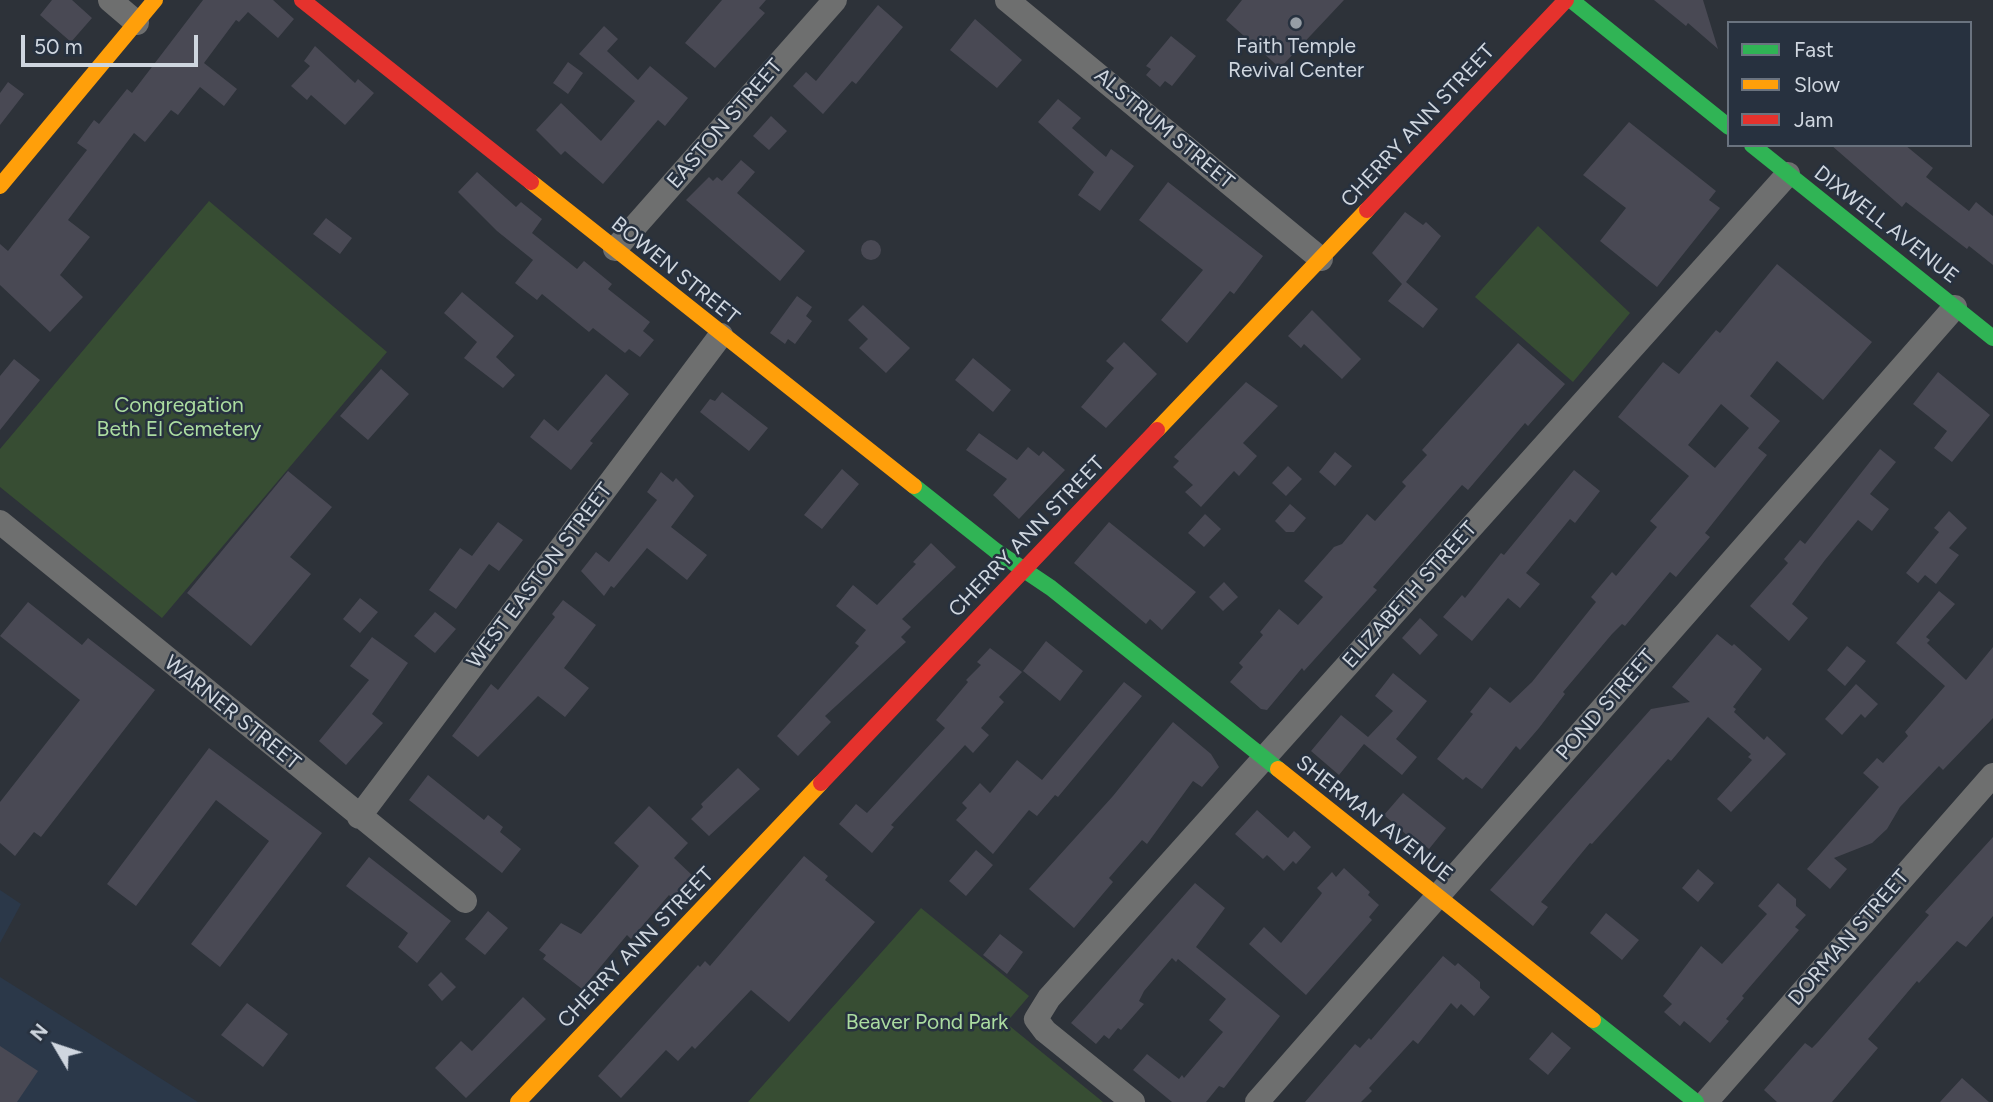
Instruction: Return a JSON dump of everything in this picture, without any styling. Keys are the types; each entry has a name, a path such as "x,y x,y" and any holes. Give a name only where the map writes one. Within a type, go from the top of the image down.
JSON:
{"main road":[{"path":"0,186 155,0"},
{"name":"BOWEN STREET","path":"302,0 721,335 996,551 1025,570"},
{"name":"CHERRY ANN STREET","path":"518,1102 1566,0"},
{"path":"1571,0 1727,125"},
{"name":"DIXWELL AVENUE","path":"1754,147 1993,338"},
{"name":"SHERMAN AVENUE","path":"1025,570 1696,1102"}],"street":[{"path":"110,0 137,23"},
{"name":"EASTON STREET","path":"615,248 835,0"},
{"name":"ALSTRUM STREET","path":"1007,0 1321,259"},
{"name":"ELIZABETH STREET","path":"1133,1102 1045,1031 1036,1019 1049,998 1788,174"},
{"name":"POND STREET","path":"1256,1102 1955,307"},
{"name":"WEST EASTON STREET","path":"359,817 721,335"},
{"name":"WARNER STREET","path":"0,522 359,817 466,901"},
{"name":"DORMAN STREET","path":"1706,1102 1993,775"}],"shaded area":[{"path":"0,890 21,904 0,943"},
{"path":"0,977 198,1102 0,1102"}],"green space":[{"name":"Congregation Beth El Cemetery","path":"209,201 387,352 162,618 0,487 0,449"},
{"path":"1538,226 1630,313 1573,382 1475,297"},
{"name":"Beaver Pond Park","path":"921,908 1029,996 1006,1023 1103,1102 748,1102"}],"building":[{"path":"52,0 72,0 92,18 71,42 40,15"},
{"path":"203,0 273,0 294,19 278,38 248,12 239,22 236,20 204,63 237,89 224,106 200,87 178,115 171,110 145,142 134,133 68,220 90,237 60,275 83,297 50,332 0,285 0,244 8,251 87,150 77,143 94,120 99,124 127,89 132,93"},
{"path":"722,0 766,0 759,8 765,13 715,68 685,43"},
{"name":"Faith Temple Revival Center","path":"1242,0 1344,0 1280,68 1226,20"},
{"path":"1654,0 1703,0 1718,49 1688,23 1686,26"},
{"path":"878,5 903,27 856,84 852,81 823,114 793,86 806,72 816,81"},
{"path":"975,19 1022,60 997,88 950,50"},
{"path":"604,26 618,39 607,51 638,80 650,66 688,98 665,126 658,120 603,184 565,151 561,155 536,130 561,103 601,141 635,101 579,54"},
{"path":"1171,36 1196,56 1172,86 1165,81 1160,87 1146,75 1151,69 1146,66"},
{"path":"315,46 355,83 358,79 374,93 345,125 311,95 307,100 291,86 310,66 304,61"},
{"path":"568,62 583,73 568,94 553,83"},
{"path":"8,82 24,94 0,125 0,93"},
{"path":"1058,99 1081,118 1072,128 1106,157 1111,149 1134,166 1100,211 1078,195 1094,172 1038,122"},
{"path":"771,116 787,131 769,150 753,136"},
{"path":"1629,122 1716,191 1709,200 1720,208 1657,287 1600,241 1626,208 1583,175"},
{"path":"1833,147 1907,147 1933,168 1926,177 1969,211 1976,202 1993,216 1993,265 1969,246 1967,249 1906,202 1902,207"},
{"path":"741,160 755,172 737,193 805,251 780,281 686,200 709,177 713,181 717,177 722,181"},
{"path":"477,172 516,207 521,202 542,219 532,233 577,269 584,261 612,284 608,289 650,322 643,331 654,340 640,357 629,349 625,353 593,328 589,332 542,294 537,300 515,283 533,260 497,231 458,192"},
{"path":"1168,182 1263,256 1234,294 1230,291 1187,343 1161,320 1203,270 1139,220"},
{"path":"1405,212 1423,225 1426,222 1441,236 1406,282 1438,309 1423,328 1388,301 1402,284 1372,253"},
{"path":"326,218 352,238 340,254 313,234"},
{"path":"871,240 878,243 881,250 878,257 871,260 864,257 861,250 864,243"},
{"path":"1777,264 1872,342 1823,400 1777,361 1750,396 1780,421 1758,448 1767,455 1705,533 1710,537 1676,577 1670,572 1625,626 1622,624 1612,634 1563,692 1565,694 1539,728 1520,750 1516,746 1482,789 1466,777 1463,780 1437,759 1473,714 1470,712 1490,687 1510,703 1532,682 1596,602 1591,597 1612,572 1616,576 1657,527 1650,521 1689,476 1618,417 1663,362 1679,374 1716,330 1720,333","holes":["1721,404 1749,428 1715,468 1688,445"]},
{"path":"462,292 514,336 496,357 515,375 503,388 464,358 477,342 444,313"},
{"path":"797,296 812,307 806,316 812,321 795,344 788,339 785,344 770,333"},
{"path":"863,305 910,348 886,373 859,348 868,339 848,320"},
{"path":"1312,310 1361,359 1342,379 1304,344 1301,348 1288,336"},
{"path":"1124,342 1157,374 1106,428 1081,407 1114,368 1106,361"},
{"path":"1518,343 1565,384 1528,426 1525,423 1468,490 1462,485 1373,587 1377,590 1304,671 1302,668 1267,710 1261,709 1230,682 1243,667 1239,663 1263,635 1260,632 1279,609 1298,625 1323,597 1304,581 1334,547 1342,544 1367,514 1375,521 1406,486 1402,482 1427,455 1422,450"},
{"path":"973,358 1011,390 993,412 955,380"},
{"path":"14,359 40,380 0,430 0,376"},
{"path":"381,369 409,394 368,440 340,416"},
{"path":"1938,372 1990,415 1952,462 1934,448 1947,431 1913,404"},
{"path":"606,374 629,394 590,441 593,443 571,470 530,437 544,419 558,431"},
{"path":"1246,382 1278,406 1243,443 1257,456 1239,476 1234,471 1201,507 1185,492 1193,485 1173,467 1179,461 1174,457"},
{"path":"722,392 768,428 749,451 700,412 710,399 715,401"},
{"path":"979,433 1017,460 1028,447 1039,456 1043,451 1065,470 1019,519 993,495 1007,479 966,450"},
{"path":"1880,449 1896,462 1870,494 1889,509 1872,531 1858,520 1825,560 1792,604 1808,618 1789,641 1750,606 1788,563 1784,559 1800,540 1805,544"},
{"path":"1335,452 1352,466 1335,486 1319,472"},
{"path":"1288,466 1302,479 1286,496 1272,483"},
{"path":"842,469 859,484 822,529 804,515"},
{"path":"1574,470 1600,491 1575,523 1570,519 1526,573 1540,584 1520,608 1508,598 1472,641 1443,617 1462,595 1465,598 1501,553 1504,555"},
{"path":"288,471 332,507 290,557 311,574 251,646 187,593"},
{"path":"661,472 673,482 676,478 694,496 671,527 707,555 687,580 647,548 614,588 611,586 604,596 581,571 596,552 609,562 657,500 647,492"},
{"path":"1290,504 1306,518 1294,532 1286,532 1275,521"},
{"path":"1949,511 1967,528 1949,548 1959,555 1936,584 1925,575 1918,583 1906,573 1939,532 1934,528"},
{"path":"1205,514 1221,529 1204,547 1188,533"},
{"path":"498,522 523,540 499,571 489,564 456,609 429,590 460,548 472,556"},
{"path":"1109,522 1196,592 1162,630 1150,619 1146,624 1074,563"},
{"path":"931,543 956,567 902,619 911,627 901,637 906,642 825,716 831,722 798,756 777,736 859,646 855,643 866,630 836,606 853,585 877,605 916,564 913,562"},
{"path":"1224,582 1238,597 1223,611 1209,597"},
{"path":"1939,591 1955,604 1926,637 1930,640 1927,643 1966,680 1993,647 1993,718 1943,770 1939,766 1900,807 1887,829 1872,843 1834,858 1847,869 1830,889 1807,869 1879,787 1863,773 1877,758 1883,763 1908,736 1905,732 1945,686 1896,643"},
{"path":"360,598 378,612 360,633 343,619"},
{"path":"563,600 596,625 564,668 589,688 565,717 538,696 478,757 452,736 491,684 498,690 555,617 552,614"},
{"path":"28,602 82,645 88,638 155,690 41,837 34,832 15,856 0,843 0,802 80,700 0,636"},
{"path":"435,612 456,629 435,653 414,636"},
{"path":"1420,618 1438,635 1420,655 1402,638"},
{"path":"1717,634 1732,646 1734,644 1762,669 1733,707 1736,709 1734,712 1764,740 1767,736 1786,754 1731,812 1717,799 1752,760 1748,757 1751,754 1708,717 1671,761 1668,759 1592,844 1590,843 1541,902 1548,907 1533,926 1490,890 1651,709 1690,702 1672,687"},
{"path":"372,637 408,663 372,714 383,723 346,765 319,741 369,680 350,666"},
{"path":"1046,641 1083,671 1060,701 1023,671"},
{"path":"1847,646 1866,661 1845,686 1827,670"},
{"path":"990,648 1022,672 999,697 1004,702 981,728 989,735 973,753 965,745 891,825 894,827 872,853 839,824 856,804 867,813 945,728 936,720 968,682 966,680 981,665 977,662"},
{"path":"1393,673 1427,701 1396,739 1417,757 1402,775 1364,744 1339,775 1311,751 1341,715 1368,737 1393,711 1375,696"},
{"path":"1124,682 1142,696 1058,797 1055,795 1037,816 1029,810 993,854 956,820 967,808 962,803 980,783 990,793 1017,760 1042,780"},
{"path":"1856,684 1878,704 1865,718 1861,714 1842,735 1825,719"},
{"path":"1173,722 1211,754 1219,767 1202,787 1193,781 1147,844 1142,840 1109,878 1113,882 1074,928 1029,889 1113,796"},
{"path":"209,748 322,833 220,967 191,944 269,841 216,800 136,906 107,884"},
{"path":"738,768 760,789 709,836 691,819 703,807 701,804"},
{"path":"428,775 484,820 488,815 503,827 500,832 521,849 502,873 409,800"},
{"path":"1403,793 1446,828 1429,849 1419,840 1416,843 1384,815"},
{"path":"649,806 688,843 674,858 693,876 672,898 669,895 631,939 627,935 582,989 543,959 546,955 539,950 561,923 581,934 639,866 614,843"},
{"path":"1257,810 1288,838 1294,831 1311,847 1296,864 1293,861 1284,871 1267,855 1263,859 1235,834"},
{"path":"1993,837 1993,916 1966,947 1957,941 1919,983 1917,981 1868,1039 1878,1048 1832,1102 1777,1102 1764,1090 1805,1043 1812,1048 1818,1042 1929,915 1925,912"},
{"path":"976,850 993,865 966,896 949,881"},
{"path":"804,856 828,876 825,880 875,922 789,1022 751,990 695,1049 692,1046 678,1061 666,1050 621,1098 598,1076 698,965 700,967 705,961 710,966"},
{"path":"369,857 451,921 417,963 398,947 408,933 346,886"},
{"path":"1344,868 1370,892 1368,895 1379,905 1369,917 1372,920 1306,995 1249,944 1264,927 1281,943 1322,893 1317,888 1332,872 1336,877"},
{"path":"1698,869 1714,883 1698,902 1682,888"},
{"path":"1195,883 1225,908 1196,947 1280,1016 1224,1088 1219,1086 1206,1102 1172,1102 1133,1070 1147,1054 1179,1079 1182,1075 1184,1078 1223,1032 1209,1020 1226,999 1178,959 1176,962 1172,958 1144,991 1139,1001 1144,1004 1121,1030 1118,1028 1109,1039 1104,1035 1096,1044 1071,1023"},
{"path":"1778,883 1796,899 1796,906 1806,915 1795,927 1799,930 1742,996 1744,998 1726,1019 1729,1021 1710,1043 1684,1021 1680,1026 1664,1012 1672,1004 1663,996 1701,946 1722,964 1767,914 1758,906"},
{"path":"488,911 508,928 485,955 465,939"},
{"path":"1606,913 1639,940 1622,960 1590,933"},
{"path":"1000,934 1023,952 1007,974 983,955"},
{"path":"1443,956 1455,966 1458,963 1480,982 1480,988 1490,997 1474,1016 1461,1004 1457,1009 1451,1003 1418,1044 1413,1040 1369,1088 1372,1091 1361,1102 1305,1102 1355,1044 1360,1048 1369,1038 1371,1040"},
{"path":"441,972 456,987 442,1001 428,985"},
{"path":"523,997 546,1019 466,1098 435,1068 461,1041 472,1051"},
{"path":"247,1003 288,1034 263,1067 221,1035"},
{"path":"1552,1032 1571,1048 1548,1075 1529,1059"},
{"path":"0,1046 38,1071 17,1102 0,1102"},
{"path":"1962,1078 1989,1102 1940,1102"}],"traffic: fast":[{"path":"1571,0 1727,125"},
{"path":"1754,147 1993,338"},
{"path":"914,486 996,551 1051,588 1278,769"},
{"path":"1593,1020 1696,1102"}],"traffic: slow":[{"path":"0,186 155,0"},
{"path":"531,182 914,486"},
{"path":"1157,430 1367,210"},
{"path":"1278,769 1593,1020"},
{"path":"518,1102 821,783"}],"traffic: jam":[{"path":"302,0 531,182"},
{"path":"1367,210 1566,0"},
{"path":"821,783 1157,430"}],"place":[{"name":"Faith Temple Revival Center","path":"1296,23"}]}
